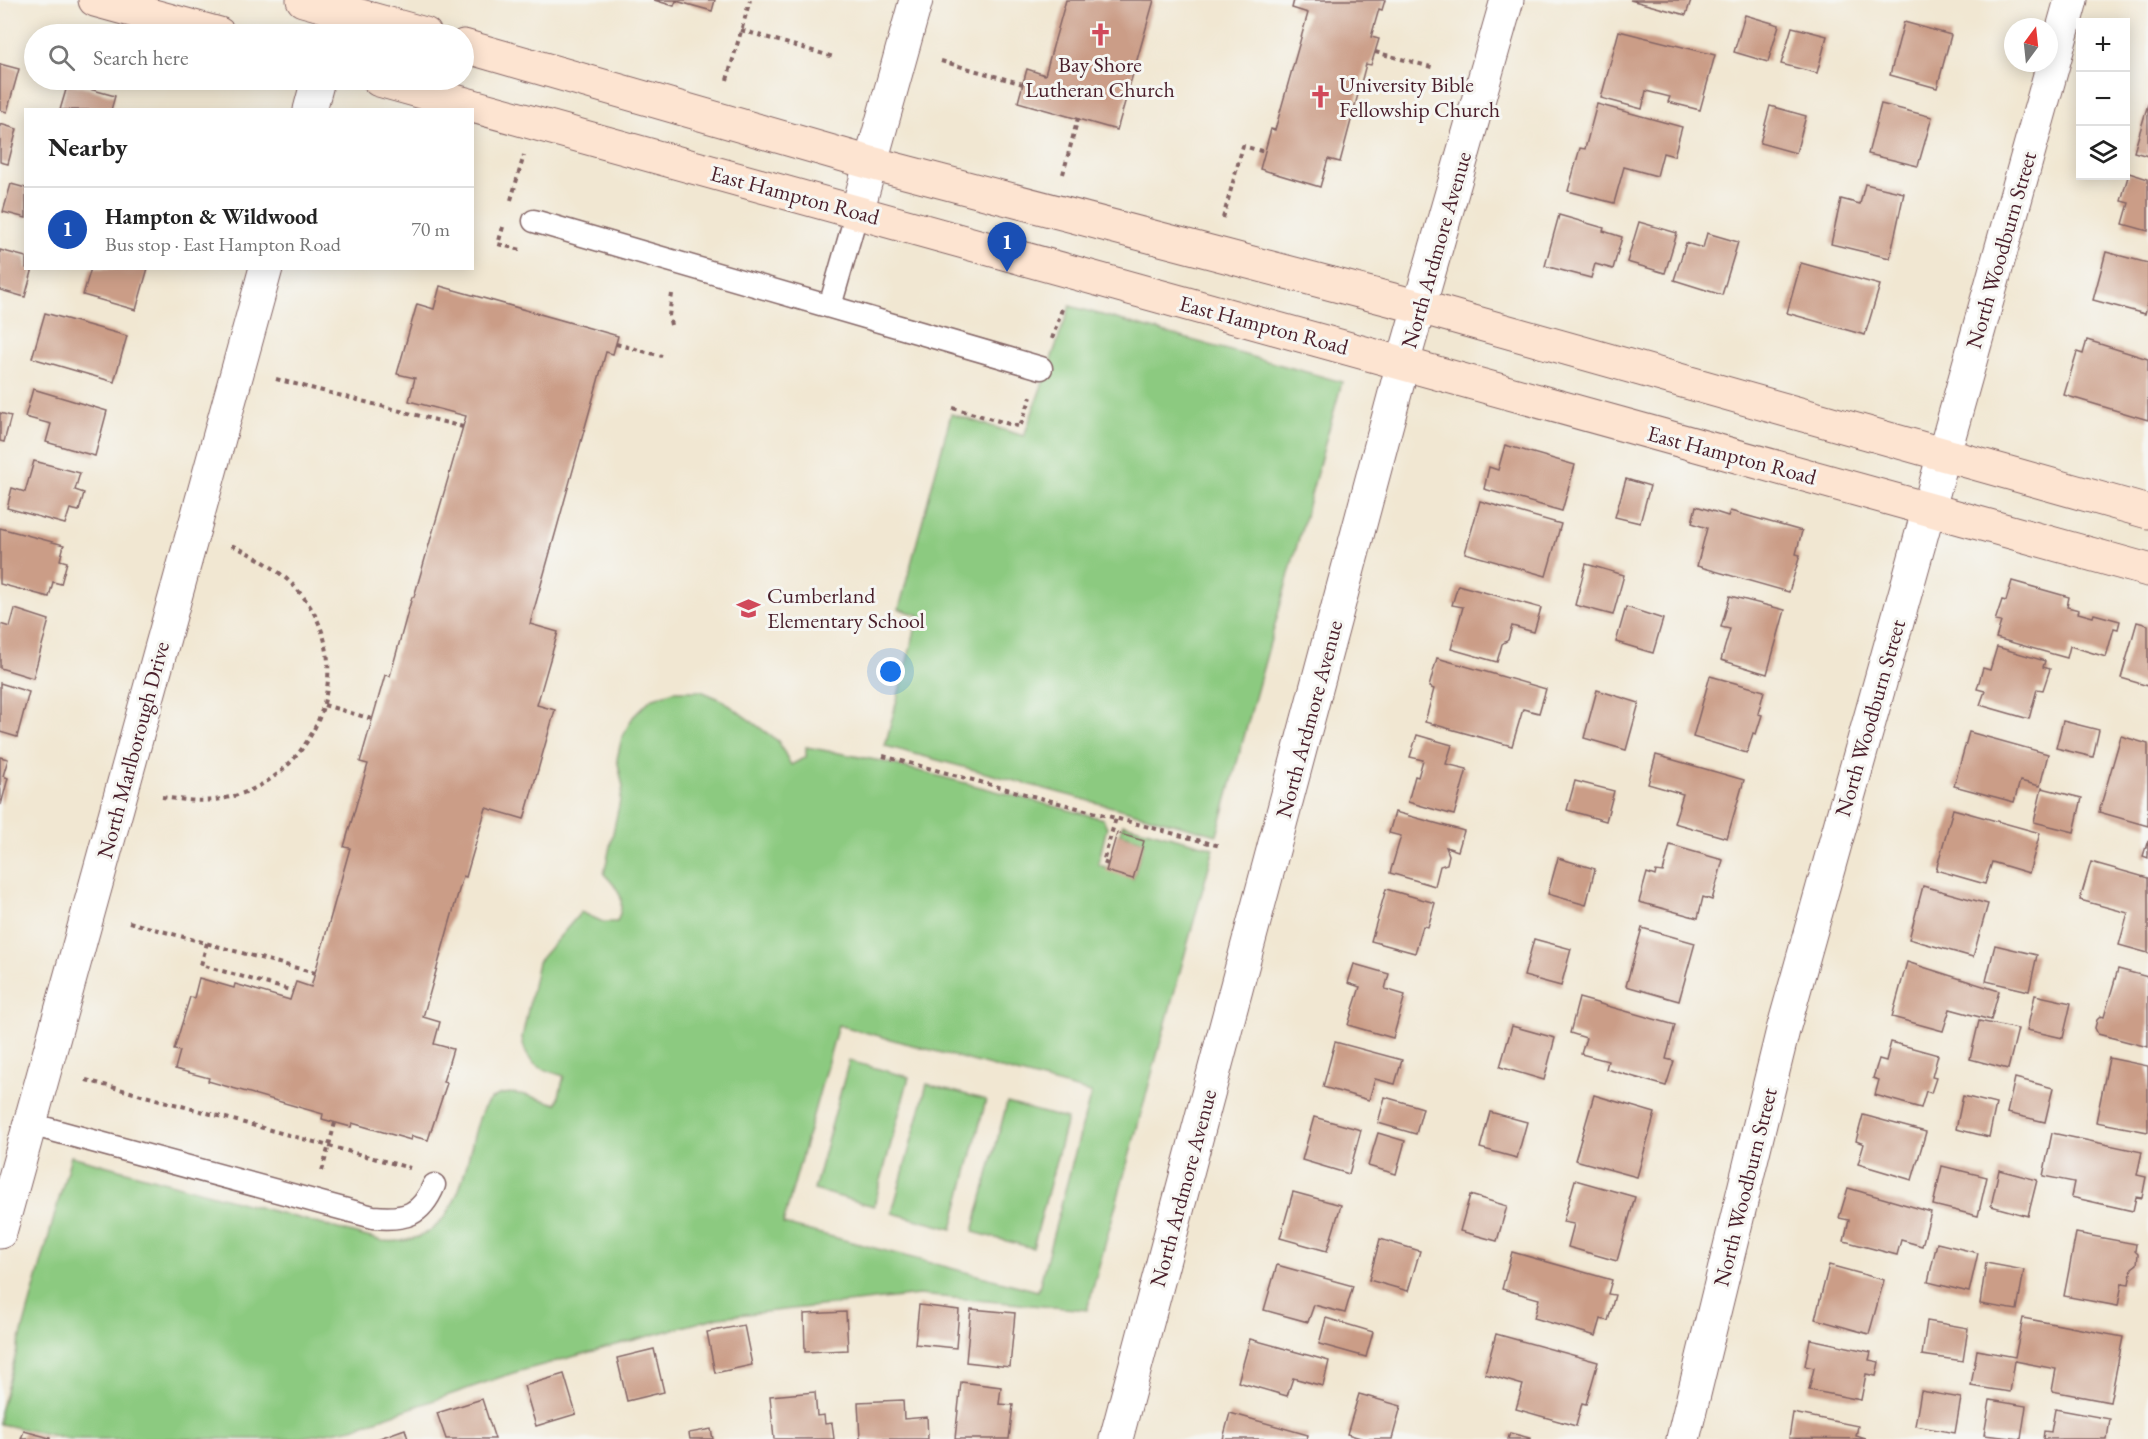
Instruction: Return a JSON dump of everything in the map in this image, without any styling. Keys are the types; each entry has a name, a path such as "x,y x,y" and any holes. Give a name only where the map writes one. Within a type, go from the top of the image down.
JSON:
{"main road":[{"path":"95,0 183,24"},
{"path":"303,0 335,15 377,24"},
{"path":"474,49 871,163 1420,307 2148,512"},
{"name":"East Hampton Road","path":"415,90 2148,570"}],"street":[{"path":"857,212 916,0"},
{"name":"North Ardmore Avenue","path":"1116,1439 1403,363 1507,0"},
{"name":"North Woodburn Street","path":"1683,1439 1783,1030 2071,0"},
{"path":"311,108 315,90"},
{"name":"North Marlborough Drive","path":"0,1232 265,270"}],"lane":[{"path":"830,306 857,212"},
{"path":"534,221 1041,368"},
{"path":"30,1124 374,1216 396,1219 415,1212 428,1199 434,1185"}],"path":[{"path":"726,80 750,0"},
{"path":"741,30 834,57"},
{"path":"1375,52 1435,69"},
{"path":"941,61 1023,84"},
{"path":"1063,174 1078,118"},
{"path":"1223,218 1244,146 1265,152"},
{"path":"616,344 662,356"},
{"path":"276,379 463,427"},
{"path":"953,408 1020,427"},
{"path":"162,797 194,801 225,799 257,788 282,771 302,750 315,729 324,705 328,680 328,655 319,625 302,595 279,571 255,556 231,546"},
{"path":"324,705 372,719"},
{"path":"883,756 1220,846"},
{"path":"1108,864 1103,862 1116,818"},
{"path":"129,921 315,973"},
{"path":"207,943 201,965 293,991"},
{"path":"86,1080 415,1170"},
{"path":"329,1146 335,1123"}],"green space":[{"path":"1070,306 1342,382 1217,835 885,746 919,615 899,609 951,414 1024,436"},
{"path":"674,691 701,691 722,700 778,741 791,765 806,757 806,747 881,761 1103,819 1107,827 1098,864 1133,879 1144,841 1120,833 1123,824 1214,848 1087,1310 919,1295 719,1317 513,1373 353,1428 294,1439 70,1439 0,1424 0,1412 71,1156 382,1241 406,1240 425,1234 439,1223 450,1209 465,1173 480,1115 489,1101 499,1095 513,1093 557,1104 564,1076 536,1065 527,1055 522,1038 538,962 581,912 603,922 617,922 621,907 620,896 604,874 623,787 617,759 622,737 633,717 651,699","holes":["838,1025 1091,1093 1038,1291 783,1224"]},
{"path":"849,1061 909,1077 874,1206 814,1190"},
{"path":"927,1084 986,1100 952,1229 892,1213"},
{"path":"1007,1103 1067,1119 1033,1248 973,1232"}],"building":[{"path":"654,0 715,0 712,11 676,1 674,6"},
{"name":"Bay Shore Lutheran Church","path":"1066,0 1154,0 1117,130 1018,102 1027,69 1045,75"},
{"name":"University Bible Fellowship Church","path":"1294,0 1385,0 1382,10 1379,9 1371,37 1379,39 1371,65 1366,64 1340,162 1328,159 1320,187 1260,169 1271,129 1275,130 1308,13 1292,8"},
{"path":"1630,0 1691,0 1686,15"},
{"path":"1745,15 1779,25 1768,62 1734,52"},
{"path":"1904,22 1951,35 1937,88 1890,75"},
{"path":"1792,27 1827,36 1817,73 1781,64"},
{"path":"1619,31 1715,55 1700,110 1668,102 1670,97 1646,91 1642,109 1601,98"},
{"path":"0,64 19,69 7,112 0,110"},
{"path":"66,90 93,90 115,96 112,108 61,108"},
{"path":"1597,104 1682,127 1674,156 1663,153 1657,176 1624,167 1614,203 1568,191 1580,148 1585,149"},
{"path":"1881,104 1932,117 1918,166 1868,154"},
{"path":"2148,104 2148,156 2134,152"},
{"path":"1770,106 1806,116 1796,153 1760,143"},
{"path":"0,124 17,129 8,164 0,162"},
{"path":"2130,173 2148,179 2148,231 2123,224 2129,203 2121,201 2127,180 2130,180"},
{"path":"11,184 24,187 24,217 3,212"},
{"path":"1865,184 1904,193 1890,258 1831,244 1841,199 1860,204"},
{"path":"1559,215 1604,228 1603,231 1622,237 1613,269 1595,264 1591,278 1545,266"},
{"path":"1639,222 1677,233 1665,273 1627,262"},
{"path":"1707,233 1738,242 1722,295 1674,280 1686,243 1703,248"},
{"path":"0,250 24,256 24,270 32,270 25,297 0,290"},
{"path":"2106,252 2148,263 2148,303 2145,314 2093,300"},
{"path":"1801,263 1880,285 1865,335 1787,313"},
{"path":"90,270 147,270 136,310 83,295"},
{"path":"440,286 618,336 613,354 606,352 530,624 558,632 537,705 555,710 524,819 486,808 466,877 463,876 423,1017 440,1022 434,1044 453,1049 443,1082 447,1083 428,1140 412,1136 411,1140 352,1123 351,1127 322,1119 323,1114 208,1081 209,1078 175,1069 180,1051 174,1050 190,997 194,998 199,978 234,988 235,984 290,1000 296,982 311,987 350,848 344,847 368,764 360,762 385,675 390,676 466,416 409,401 415,378 397,374 417,304 434,309"},
{"path":"45,313 127,336 114,382 32,358"},
{"path":"2087,340 2148,359 2148,420 2064,395 2077,352 2083,354"},
{"path":"33,389 107,411 95,456 46,442 51,424 25,417"},
{"path":"0,413 11,416 4,442 0,441"},
{"path":"1505,445 1575,465 1562,511 1484,489 1489,467 1498,470"},
{"path":"34,461 80,473 75,490 84,493 79,511 70,509 65,524 7,508 12,488 25,492"},
{"path":"1626,479 1650,486 1640,523 1615,517"},
{"path":"1480,501 1561,524 1546,576 1465,553"},
{"path":"1696,506 1728,516 1730,511 1802,531 1796,554 1800,555 1789,592 1697,566 1707,528 1692,523"},
{"path":"0,528 64,545 60,560 67,562 61,584 53,582 49,597 0,584"},
{"path":"1586,564 1624,575 1613,615 1575,605"},
{"path":"2012,581 2069,597 2067,607 2079,610 2078,613 2093,617 2094,614 2120,621 2118,629 2114,628 2106,657 2070,646 2067,658 1996,638 2001,622 1995,621 2002,600 2006,601"},
{"path":"1458,585 1541,608 1534,632 1512,626 1508,640 1502,644 1497,662 1451,649 1463,607 1452,605"},
{"path":"1730,596 1785,610 1767,674 1721,660 1730,629 1721,627"},
{"path":"1626,607 1663,619 1653,653 1616,642"},
{"path":"15,609 49,620 33,678 0,668 0,624 10,627"},
{"path":"2137,622 2148,625 2148,686 2121,678"},
{"path":"1997,647 2045,661 2043,667 2050,669 2043,690 2037,689 2029,719 1980,705 1985,691 1977,689 1983,668 1990,670"},
{"path":"1437,658 1546,689 1539,713 1523,709 1512,746 1425,722 1434,689 1429,687"},
{"path":"1710,676 1764,691 1758,714 1762,715 1747,753 1693,737"},
{"path":"0,683 29,692 17,737 0,732"},
{"path":"1597,690 1639,703 1626,750 1584,738"},
{"path":"2063,721 2099,730 2093,757 2056,748"},
{"path":"1969,732 2048,754 2040,786 2020,781 2014,802 1954,786"},
{"path":"1417,735 1452,745 1446,764 1467,769 1454,815 1408,802 1415,776 1418,777 1423,760 1410,757"},
{"path":"2121,736 2148,744 2148,826 2099,812"},
{"path":"1656,755 1744,780 1727,838 1674,823 1683,794 1648,784"},
{"path":"0,757 8,759 3,776 8,778 1,805"},
{"path":"1575,781 1614,791 1606,821 1567,810"},
{"path":"2042,788 2082,798 2074,832 2034,822"},
{"path":"1953,809 2040,833 2029,873 1992,862 1985,884 1936,870"},
{"path":"1395,812 1464,831 1458,851 1446,847 1449,855 1447,864 1440,866 1435,886 1390,873 1401,836 1389,833"},
{"path":"1117,833 1144,841 1133,879 1106,871"},
{"path":"2148,840 2148,858 2143,856"},
{"path":"1670,845 1723,860 1712,900 1703,897 1698,918 1639,902 1647,873 1655,876 1656,871 1663,872"},
{"path":"1558,858 1595,869 1586,905 1548,894"},
{"path":"2091,862 2148,878 2148,953 2119,945 2128,913 2080,900"},
{"path":"1923,886 1988,904 1973,957 1909,939"},
{"path":"1386,889 1435,903 1428,927 1423,926 1415,953 1371,941"},
{"path":"1642,928 1695,943 1679,1001 1626,986"},
{"path":"1534,939 1571,949 1561,986 1524,976"},
{"path":"1995,945 2037,955 2029,991 1986,981"},
{"path":"1907,962 1999,991 1991,1020 1950,1009 1943,1031 1892,1017"},
{"path":"1354,964 1389,974 1385,989 1405,995 1393,1038 1348,1025 1360,987 1348,983"},
{"path":"2118,969 2148,977 2148,1047 2098,1034 2095,1028 2097,1020 2101,1016 2104,1017"},
{"path":"2035,995 2071,1003 2063,1038 2027,1030"},
{"path":"1579,998 1675,1025 1666,1059 1674,1061 1666,1086 1606,1069 1608,1061 1581,1054 1586,1038 1570,1033"},
{"path":"1979,1021 2018,1029 2008,1069 1970,1059"},
{"path":"1512,1026 1555,1038 1544,1080 1500,1067"},
{"path":"1335,1042 1402,1060 1395,1084 1375,1079 1369,1100 1323,1087"},
{"path":"1891,1042 1938,1055 1932,1077 1936,1078 1931,1093 1926,1091 1921,1108 1875,1095 1879,1080 1873,1078 1879,1059 1886,1061"},
{"path":"2109,1058 2148,1066 2148,1132 2096,1122"},
{"path":"2015,1078 2053,1088 2045,1122 2007,1113"},
{"path":"1594,1095 1655,1113 1637,1177 1575,1160"},
{"path":"1963,1096 1996,1104 1989,1137 1956,1129"},
{"path":"1385,1097 1423,1108 1416,1134 1378,1123"},
{"path":"1490,1112 1527,1122 1517,1158 1480,1148"},
{"path":"1863,1115 1926,1132 1912,1180 1858,1164 1864,1144 1856,1141"},
{"path":"1314,1117 1361,1130 1349,1174 1302,1160"},
{"path":"1378,1133 1405,1141 1396,1174 1368,1166"},
{"path":"2052,1133 2142,1152 2137,1175 2146,1177 2142,1198 2136,1197 2133,1211 2071,1197 2074,1182 2043,1176"},
{"path":"1942,1166 1987,1177 1978,1216 1933,1205"},
{"path":"1999,1170 2037,1180 2028,1216 1991,1206"},
{"path":"1575,1180 1635,1197 1617,1261 1568,1247 1574,1224 1563,1222"},
{"path":"1848,1188 1931,1212 1922,1246 1901,1240 1897,1255 1844,1241 1849,1220 1839,1218"},
{"path":"1293,1192 1341,1205 1327,1251 1280,1238"},
{"path":"1470,1195 1507,1206 1497,1241 1460,1231"},
{"path":"2076,1233 2136,1244 2137,1264 2132,1268 2129,1284 2122,1283 2118,1306 2064,1296"},
{"path":"1380,1239 1420,1251 1408,1291 1369,1280"},
{"path":"1937,1243 1978,1253 1969,1292 1928,1282"},
{"path":"1512,1252 1612,1280 1608,1294 1615,1295 1608,1321 1601,1319 1596,1336 1534,1318 1539,1299 1502,1289"},
{"path":"1986,1263 2024,1270 2017,1310 1980,1304"},
{"path":"1277,1265 1353,1286 1345,1313 1314,1305 1308,1322 1264,1310"},
{"path":"1829,1265 1884,1280 1869,1334 1815,1319"},
{"path":"919,1305 959,1310 956,1348 915,1344"},
{"path":"971,1309 1015,1313 1010,1367 966,1362"},
{"path":"846,1312 848,1350 805,1352 804,1314"},
{"path":"1326,1318 1373,1332 1366,1357 1319,1344"},
{"path":"2023,1318 2123,1337 2110,1402 2052,1391 2056,1369 2015,1361 2010,1392 1971,1386 1977,1350 2015,1357"},
{"path":"1927,1321 1968,1328 1963,1361 1922,1355"},
{"path":"744,1325 752,1365 715,1373 707,1332"},
{"path":"1496,1334 1598,1362 1586,1404 1582,1403 1576,1426 1516,1409 1523,1385 1485,1374"},
{"path":"1250,1339 1329,1361 1323,1386 1293,1378 1287,1396 1238,1382"},
{"path":"1810,1339 1871,1352 1869,1360 1879,1362 1876,1376 1866,1374 1861,1400 1809,1390 1814,1368 1805,1366"},
{"path":"654,1349 664,1392 627,1401 617,1358"},
{"path":"564,1374 576,1414 536,1426 524,1386"},
{"path":"961,1382 1001,1387 999,1404 1013,1405 1009,1439 955,1439"},
{"path":"1921,1391 1961,1398 1955,1433 1915,1426"},
{"path":"815,1392 817,1416 824,1415 825,1424 832,1423 834,1439 774,1439 770,1396"},
{"path":"1359,1394 1401,1406 1392,1439 1364,1439 1347,1434"},
{"path":"482,1399 495,1439 446,1439 437,1413"},
{"path":"903,1400 904,1419 927,1417 928,1439 860,1439 858,1402"},
{"path":"1990,1400 2026,1406 2021,1439 1984,1435"},
{"path":"2055,1409 2110,1419 2107,1439 2043,1439 2044,1431 2051,1432"},
{"path":"1230,1413 1308,1435 1307,1439 1223,1439"},
{"path":"1793,1413 1858,1426 1856,1436 1866,1439 1789,1438"},
{"path":"405,1429 408,1439 377,1439"},
{"path":"711,1429 713,1439 690,1439 689,1433"},
{"path":"24,1431 50,1438 50,1439 21,1439"},
{"path":"1510,1433 1530,1438 1530,1439 1508,1439"}],"place":[{"name":"Bay Shore Lutheran Church","path":"1100,35"},
{"name":"University Bible Fellowship Church","path":"1321,97"},
{"name":"Hampton & Wildwood","path":"1007,272"},
{"name":"Cumberland Elementary School","path":"749,608"}]}
